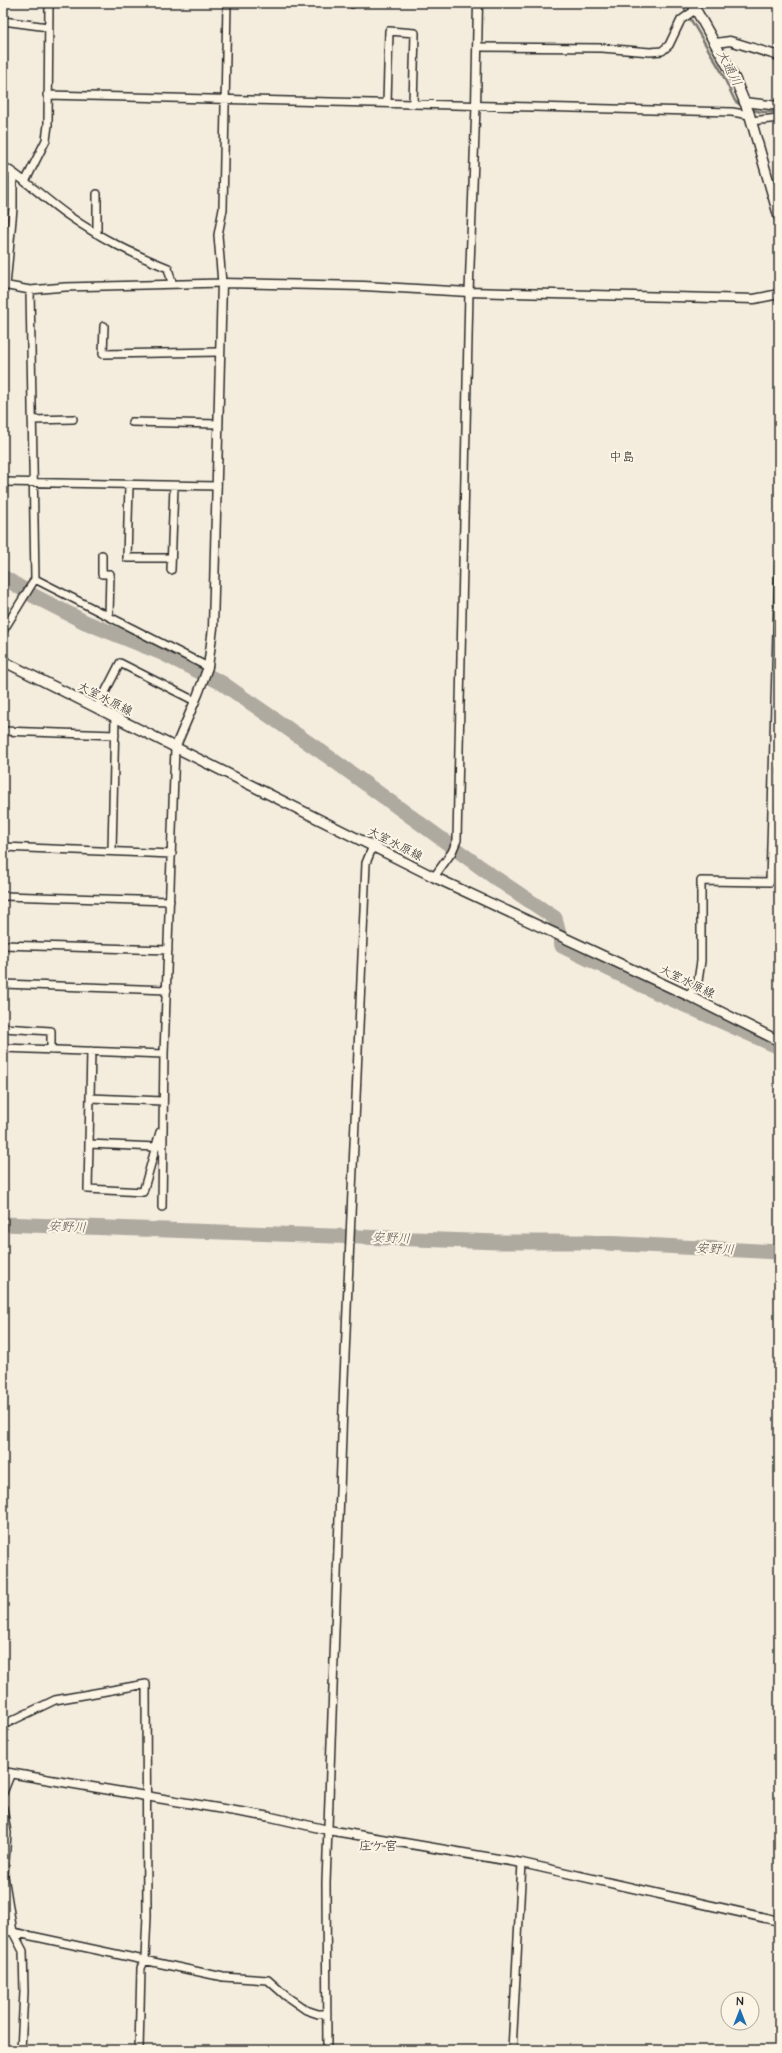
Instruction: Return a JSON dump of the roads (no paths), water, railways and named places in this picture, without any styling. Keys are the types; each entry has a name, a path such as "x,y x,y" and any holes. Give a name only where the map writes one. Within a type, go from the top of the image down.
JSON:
{"main road":[{"path":"694,6 716,43 748,111 775,187 779,217"},
{"name":"大室水原線","path":"3,661 434,877 689,996 779,1041"}],"street":[{"path":"25,182 46,140 48,125 47,95 49,3"},
{"path":"162,1207 164,1054 175,748 208,667 213,628 222,283 218,235 223,209 227,3"},
{"path":"434,877 452,852 456,840 469,292 478,46 478,3"},
{"path":"478,46 602,48 662,52 668,45 681,20 694,6"},
{"path":"3,22 48,27"},
{"path":"387,103 389,31 416,33 413,104"},
{"path":"716,43 730,41 779,56"},
{"path":"47,95 732,112 779,106"},
{"path":"748,111 779,118"},
{"path":"3,166 96,234 127,252 168,268 172,283"},
{"path":"13,172 13,208 5,285 30,290 65,287 172,283 222,283 364,286 469,292 754,299 779,294"},
{"path":"96,234 97,194"},
{"path":"3,631 35,579 30,290"},
{"path":"104,326 103,354 219,352"},
{"path":"32,420 73,419"},
{"path":"132,422 218,424"},
{"path":"3,482 217,486"},
{"path":"129,485 126,558 170,558"},
{"path":"171,570 170,558 174,486"},
{"path":"102,555 102,574 110,574 109,616"},
{"path":"689,996 698,981 701,961 701,881 770,882 779,561"},
{"path":"35,579 208,667"},
{"path":"97,708 120,663 195,701"},
{"path":"112,851 115,717"},
{"path":"3,731 115,735"},
{"path":"327,2050 326,1884 351,1218 366,863 373,846"},
{"path":"3,847 172,854"},
{"path":"3,896 170,902"},
{"path":"3,945 168,950"},
{"path":"3,984 167,990"},
{"path":"3,1028 51,1031 51,1050"},
{"path":"3,1048 164,1054"},
{"path":"91,1052 88,1189 143,1192 163,1122"},
{"path":"90,1098 164,1100"},
{"path":"89,1144 156,1147"},
{"path":"3,1725 55,1700 146,1684 147,1916 144,1959 141,1968 139,2050"},
{"path":"3,1793 7,1773 147,1796 271,1817 328,1830 522,1863 779,1921"},
{"path":"3,1808 7,1824 3,1876 13,1932 23,1951 24,1992 22,2050"},
{"path":"512,2050 522,1863"},
{"path":"3,1931 144,1959 223,1978 268,1980 286,1996 306,2010 318,2014 327,2014"}],"waterway":[{"name":"大通川","path":"681,3 720,69 735,101 743,107"},
{"name":"大通川","path":"750,109 761,112 779,112"},
{"path":"3,577 34,596 85,622 162,653 222,683 326,755 494,877 555,918 562,946 660,994 779,1047"},
{"name":"安野川","path":"3,1224 498,1242 585,1242 779,1252"}],"district":[{"name":"中島","path":"622,457"},
{"name":"庄ケ宮","path":"378,1846"}]}
